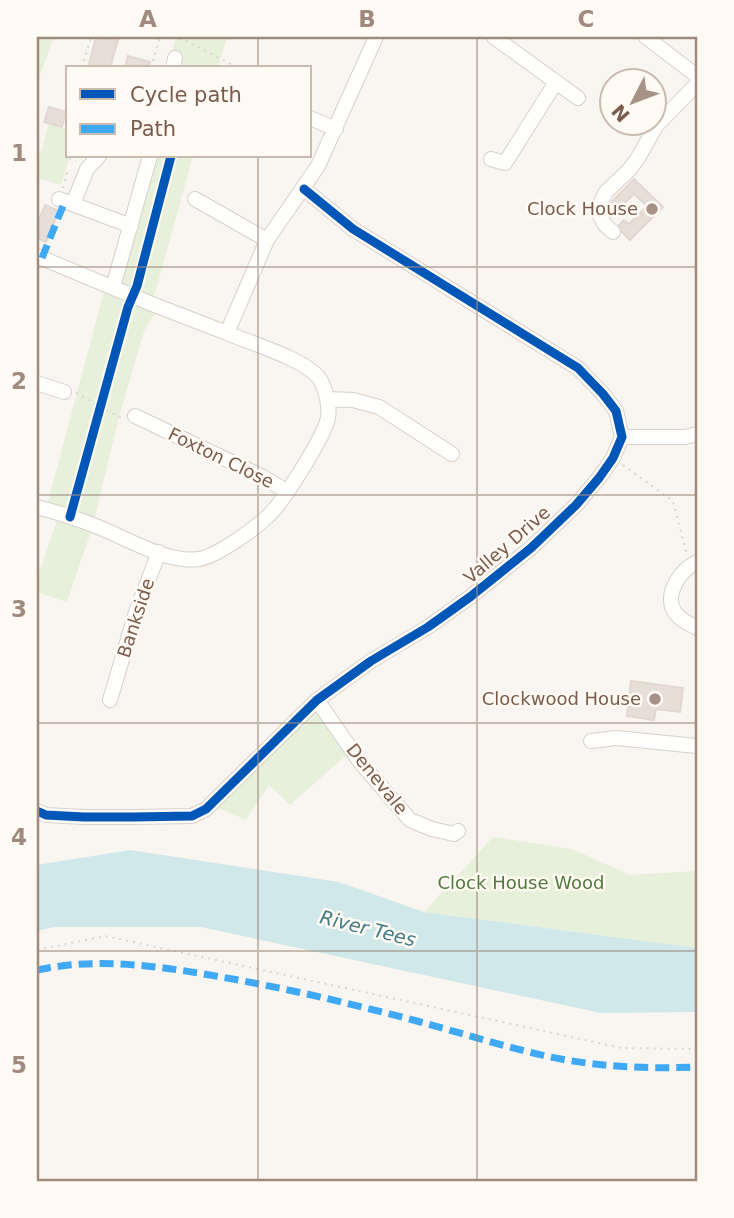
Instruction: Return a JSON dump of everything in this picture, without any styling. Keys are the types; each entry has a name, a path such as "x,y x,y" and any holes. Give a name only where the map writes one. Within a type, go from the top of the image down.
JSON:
{"street":[{"path":"227,333 267,240 318,166 376,37"},
{"path":"494,37 578,98"},
{"path":"646,37 697,76"},
{"path":"491,159 505,163 556,82"},
{"path":"613,232 605,225 597,210 606,192 629,170 656,125 697,84"},
{"path":"312,119 336,129"},
{"path":"97,158 66,202 131,226"},
{"path":"113,287 149,158"},
{"path":"303,189 353,229 578,368 616,411 622,438 697,435"},
{"path":"195,199 216,203 267,240"},
{"path":"37,256 303,365 320,379 327,399 328,418 309,458 288,492 268,517 223,548 201,559 182,559 159,552 93,525 37,507"},
{"path":"45,381 64,393"},
{"path":"327,399 353,400 379,407 438,435 452,454"},
{"name":"Foxton Close","path":"135,416 156,419 288,492"},
{"name":"Valley Drive","path":"37,811 46,815 84,817 192,816 206,809 317,700 371,661 428,627 531,548 576,506 613,458 622,438"},
{"name":"Bankside","path":"110,700 122,686 136,612 159,552"},
{"path":"693,564 672,589 672,608 682,620 697,628"},
{"name":"Denevale","path":"317,700 360,762 410,820 432,829 457,829"},
{"path":"595,744 616,738 697,746"}],"path":[{"path":"83,66 91,37"},
{"path":"152,66 160,37"},
{"path":"172,37 200,47 234,66"},
{"path":"197,58 202,37"},
{"path":"65,172 66,202"},
{"path":"64,393 76,393 119,417 135,416"},
{"path":"96,418 104,394"},
{"path":"613,458 673,501 693,564"},
{"path":"37,950 105,936 622,1048 697,1049"}],"green space":[{"path":"37,37 54,37 37,83"},
{"path":"176,37 227,37 219,66 172,66"},
{"path":"49,124 66,128 66,158 69,158 61,185 37,178 37,165"},
{"path":"148,158 192,158 152,304 159,307 144,331 119,417 93,525 67,602 37,592 37,579 59,514 46,509 106,284"},
{"path":"317,700 352,750 290,805 269,785 246,820 211,805"},
{"name":"Clock House Wood","path":"493,837 572,849 630,875 697,871 697,948 424,912"}],"water":[{"name":"River Tees","path":"130,850 339,882 424,912 697,948 697,1012 601,1013 201,927 54,927 37,931 37,865"}],"building":[{"path":"96,37 118,40 111,66 89,66"},
{"path":"128,56 150,62 149,66 126,66"},
{"path":"49,107 66,112 62,127 44,122"},
{"name":"Clock House","path":"634,179 663,207 630,240 617,227 624,220 629,224 647,206 634,194 609,219 602,212"},
{"path":"45,205 59,211 46,242 37,238 37,225"},
{"name":"Clockwood House","path":"631,681 683,688 680,712 656,709 654,720 627,716"}],"marked path":[{"path":"42,258 65,201"},
{"path":"37,970 83,964 175,969 319,997 550,1057 624,1066 697,1067"}],"cycle path":[{"path":"70,517 128,307 137,286 170,158"},
{"path":"37,811 46,815 133,817 192,816 206,809 317,700 371,661 428,627 531,548 576,505 613,458 622,437 616,411 578,368 353,229 304,189"}],"place":[{"name":"Clock House","path":"652,209"},
{"name":"Clockwood House","path":"655,699"}]}
